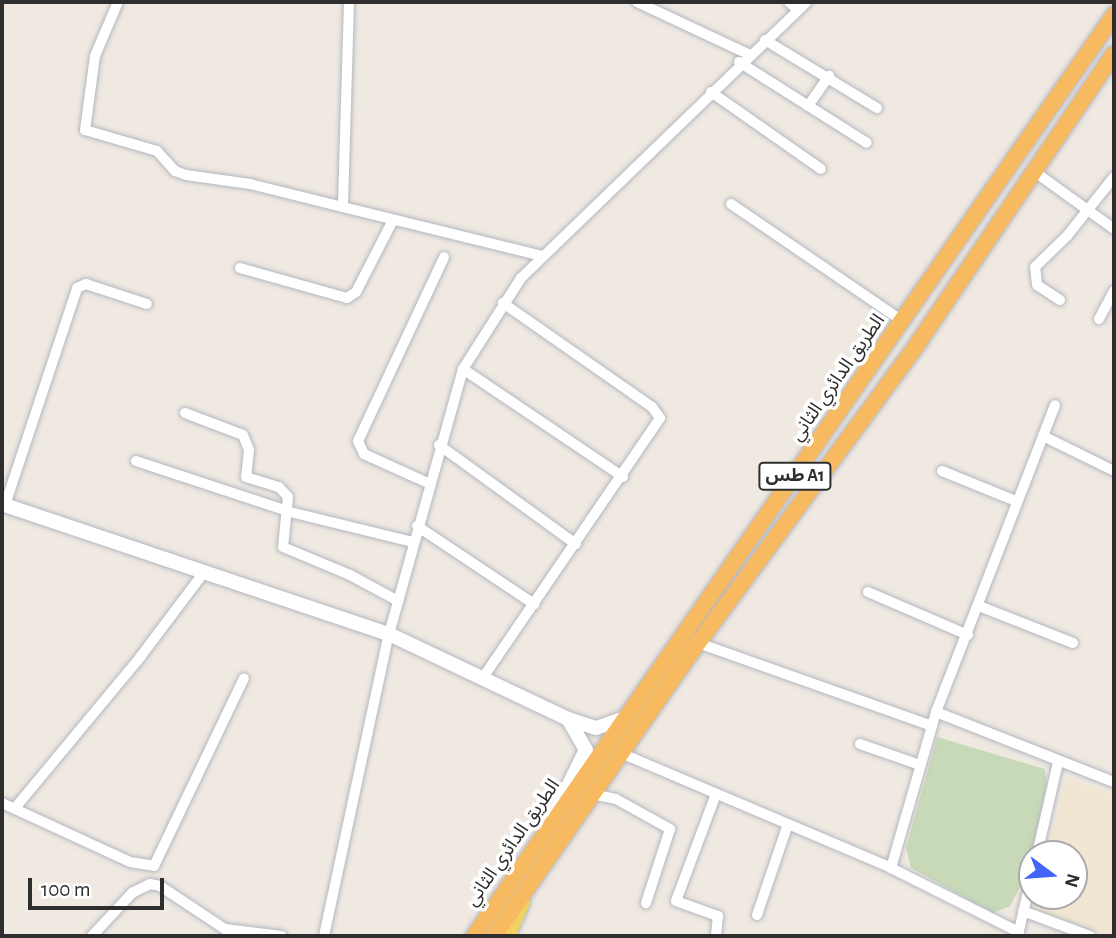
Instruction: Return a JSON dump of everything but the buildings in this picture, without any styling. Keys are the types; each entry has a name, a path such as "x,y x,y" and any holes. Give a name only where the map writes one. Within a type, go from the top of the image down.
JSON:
{"highway":[{"name":"الطريق الدائري الثاني","path":"474,936 622,719 904,322 1114,15"},
{"name":"الطريق الدائري الثاني","path":"494,936 597,795 698,643 878,398 1114,54"},
{"path":"862,382 865,393 878,398"},
{"path":"830,427 841,431 847,440"}],"main road":[{"path":"3,504 389,634 568,719 596,727 622,719"},
{"path":"548,829 558,799 586,750 568,719"},
{"path":"507,936 528,888"}],"street":[{"path":"118,2 95,56 85,130 157,151 175,171 186,175 250,184 542,256"},
{"path":"343,207 349,2"},
{"path":"637,2 750,55"},
{"path":"789,2 798,10"},
{"path":"324,936 389,634 439,444 463,369 503,303 542,256 739,62 807,2"},
{"path":"765,40 877,107"},
{"path":"739,62 867,143"},
{"path":"808,106 829,76"},
{"path":"711,92 821,169"},
{"path":"1035,172 1114,229"},
{"path":"1060,300 1037,285 1035,267 1088,211 1114,177"},
{"path":"731,204 904,322"},
{"path":"240,268 347,298 356,292 393,220"},
{"path":"428,484 364,454 358,441 444,257"},
{"path":"3,504 77,288 86,284 147,304"},
{"path":"1099,318 1114,291"},
{"path":"482,679 659,424 658,413 503,303"},
{"path":"463,369 623,477"},
{"path":"891,868 936,712 1055,405"},
{"path":"185,413 243,435 249,450 246,477 279,487 288,497 290,512 283,547 343,571 398,601"},
{"path":"1043,436 1114,471"},
{"path":"439,444 576,544"},
{"path":"136,461 290,512 413,542"},
{"path":"942,471 1016,501"},
{"path":"417,526 534,604"},
{"path":"15,808 141,656 205,570"},
{"path":"868,592 968,635"},
{"path":"979,606 1073,643"},
{"path":"698,643 932,726"},
{"path":"2,803 130,862 154,866 244,678"},
{"path":"936,712 1114,782"},
{"path":"860,744 920,765"},
{"path":"623,754 891,868 1018,934 1023,911 1090,936"},
{"path":"1040,840 1058,762"},
{"path":"716,794 676,901 718,916 716,936"},
{"path":"597,795 616,799 670,829 646,903"},
{"path":"757,915 788,824"},
{"path":"92,936 132,893 150,884 160,886 222,933 282,936"}],"shaded area":[{"path":"1067,777 1114,795 1114,936 1034,910 1088,910 1088,840 1050,840"}],"green space":[{"path":"937,737 1045,769 1047,786 1035,840 1018,840 1018,891 1010,906 993,913 911,868 906,848"}]}
